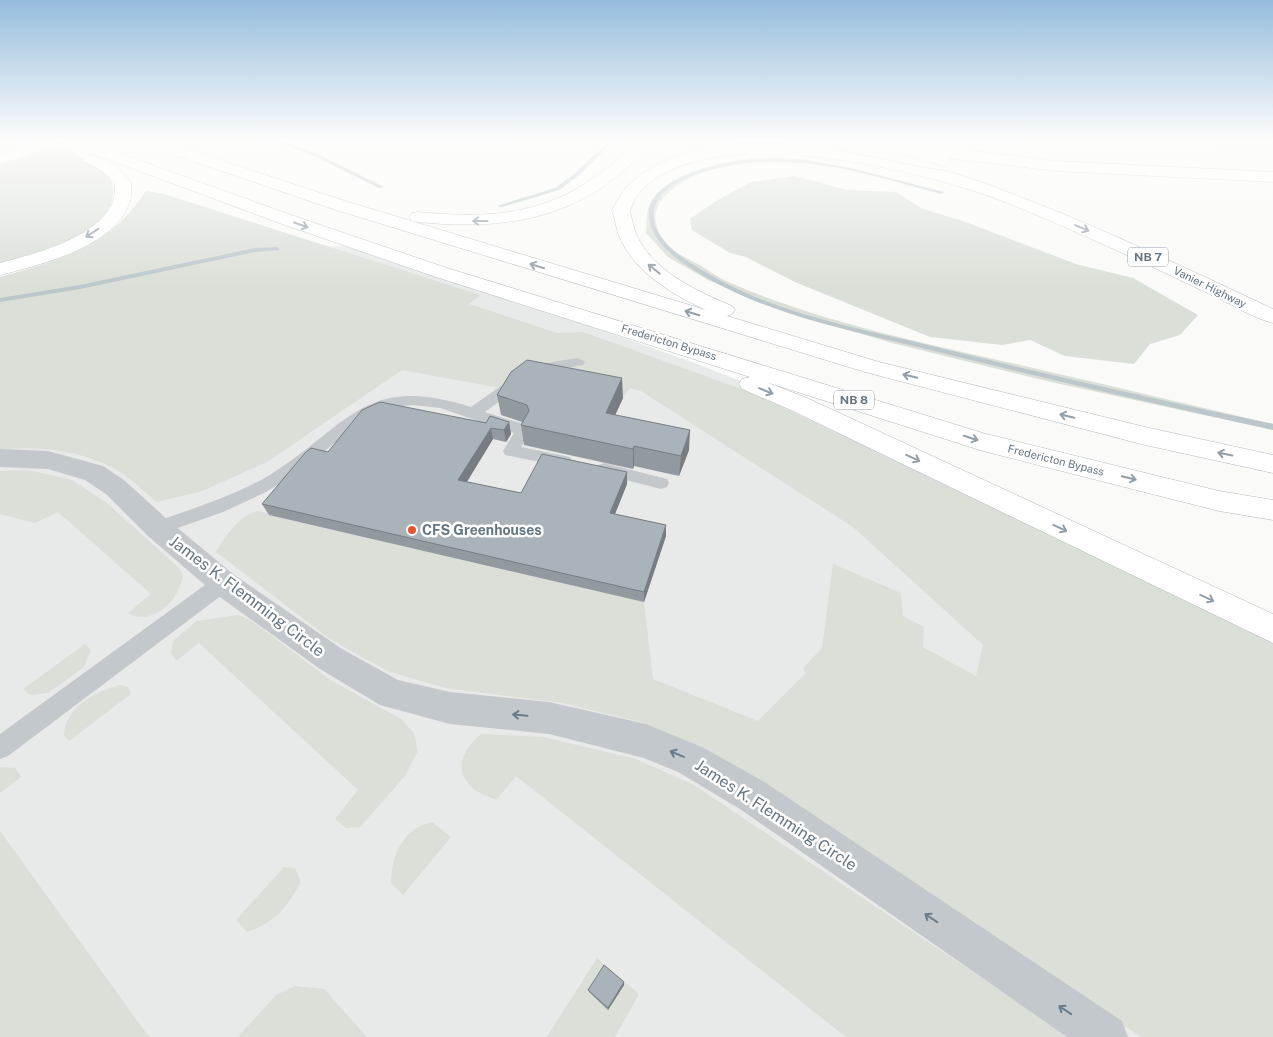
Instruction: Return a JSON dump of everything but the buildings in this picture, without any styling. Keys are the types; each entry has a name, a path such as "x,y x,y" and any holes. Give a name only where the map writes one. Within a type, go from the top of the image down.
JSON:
{"main road":[{"path":"0,270 57,252 77,243 116,215 125,198 125,190"},
{"name":"Fredericton Bypass","path":"200,190 440,272 983,442 1219,501 1273,510"},
{"path":"295,190 873,367 1145,436 1273,464"},
{"path":"339,205 436,219 482,222 518,218 570,202 591,190"},
{"path":"633,190 621,210 630,240 651,268 713,306 873,367"},
{"name":"Vanier Highway","path":"985,190 1123,246 1273,317"},
{"name":"NB 7","path":"1028,190 1136,234"},
{"path":"440,272 692,362 799,404 1273,629"}],"street":[{"name":"James K. Flemming Circle","path":"0,458 48,460 94,474 115,487 158,528 223,583 331,659 392,694 450,708 548,718 646,742 691,760 753,796 1106,1037"}],"lane":[{"path":"471,414 524,376 546,366 578,362"},
{"path":"158,528 241,498 275,479 369,409 393,401 415,400 442,404 501,425 523,430 511,451 661,483"},
{"path":"0,748 223,583"}],"shaded area":[{"path":"0,190 113,190 112,201 105,214 94,226 80,236 48,251 0,265"},
{"path":"661,190 671,190 662,200 655,218 663,238 675,252 725,280 771,299 850,324 930,345 1273,424 1273,430 1051,382 892,343 779,309 708,280 668,257 646,233 648,209"},
{"path":"736,190 896,192 923,209 963,221 1076,264 1133,278 1198,315 1180,335 1150,344 1134,364 1065,356 1030,340 1002,345 930,337 795,282 746,257 730,253 692,230 690,219"},
{"path":"146,191 164,194 480,295 469,304 557,333 583,332 747,391 872,449 1273,643 1273,1037 1141,1037 790,801 707,750 644,723 563,703 445,688 387,671 330,639 216,552 228,533 239,522 251,513 258,511 644,602 653,679 758,721 806,673 803,668 822,648 833,564 901,593 903,616 924,627 923,647 976,676 983,645 853,527 641,391 630,388 623,398 506,389 402,370 267,462 202,491 157,502 122,473 90,458 45,449 0,450 0,277 43,264 82,249 116,226 132,210"},
{"path":"361,245 692,362 799,404 1273,629 1273,1037 0,1037 0,300 277,249"},
{"path":"28,470 72,480 107,503 180,569 183,577 178,591 166,607 154,614 141,617 128,613 151,594 58,512 35,523 0,514 0,471"},
{"path":"238,615 249,619 332,681 401,719 414,733 418,751 405,776 360,827 346,828 335,819 358,790 199,643 176,661 171,653 173,641 197,621"},
{"path":"85,644 91,650 84,667 48,693 30,695 23,689"},
{"path":"120,685 128,687 131,694 69,741 64,735 66,725 76,708 92,696"},
{"path":"481,734 543,737 636,759 694,785 1070,1037 846,1037 516,776 496,800 475,790 463,775 462,760 469,747"},
{"path":"0,767 15,768 21,777 0,793"},
{"path":"432,822 451,837 403,895 391,883 397,853 406,837 422,825"},
{"path":"0,831 149,1037 0,1037"},
{"path":"284,867 295,868 301,882 285,907 273,919 247,932 236,920"},
{"path":"597,958 639,994 615,1037 547,1037"},
{"path":"295,986 324,989 367,1037 238,1037 276,995"}],"waterway":[{"path":"500,206 552,190"},
{"path":"665,190 658,196 651,210 653,227 658,236 675,254 698,270 754,299 833,324 1273,427"},
{"path":"935,190 941,192"},
{"path":"0,300 80,287 255,250 277,249"}],"place":[{"name":"CFS Greenhouses","path":"412,530"}]}
